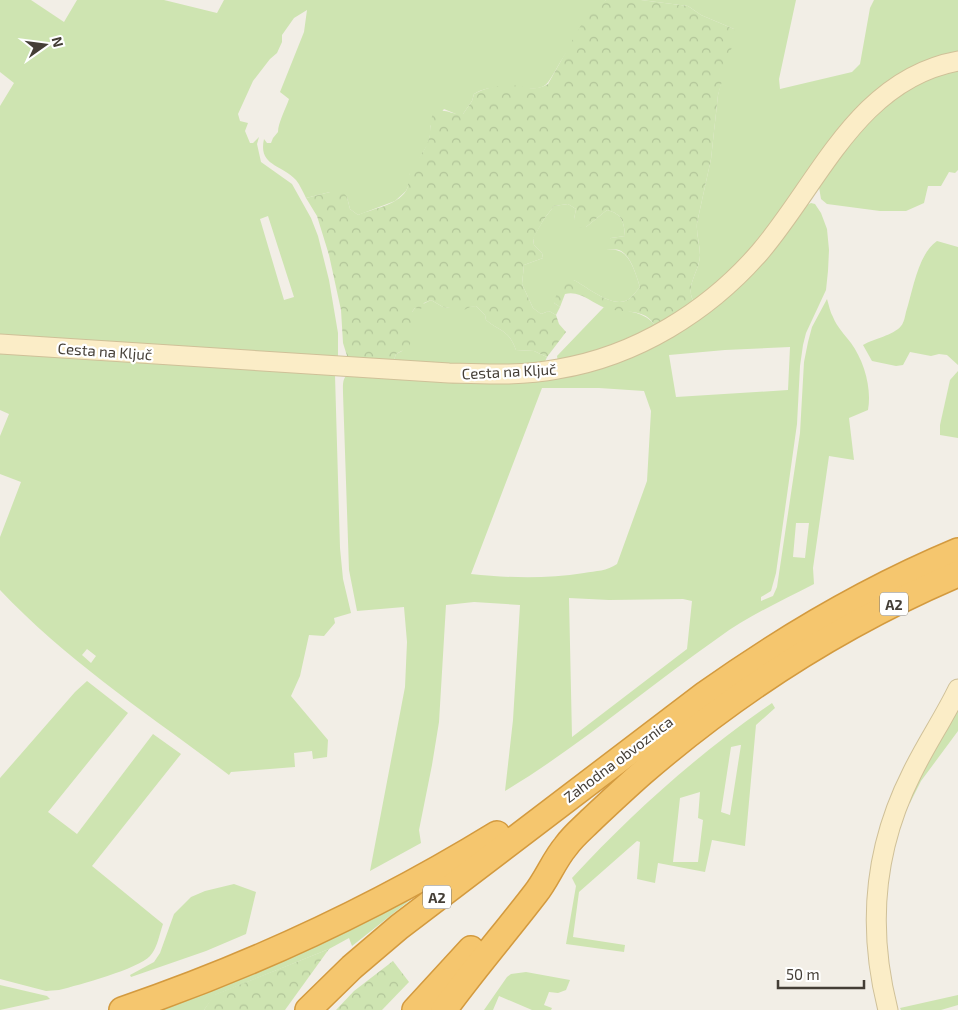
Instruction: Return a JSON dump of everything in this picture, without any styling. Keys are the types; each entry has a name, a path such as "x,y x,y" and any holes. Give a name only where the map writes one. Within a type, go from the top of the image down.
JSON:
{"highway":[{"name":"Zahodna obvoznica","path":"308,1010 376,946 704,695 781,643 860,597 958,551"},
{"name":"Zahodna obvoznica","path":"444,1010 489,950 535,894 565,846 649,767 703,723 805,653 886,608 958,574"},
{"path":"122,1010 228,972 333,925 448,864 516,822 574,793"},
{"path":"416,1010 565,846"}],"street":[{"name":"Cesta na Ključ","path":"0,344 449,373 512,374 557,370 581,364 608,356 658,334 692,314 714,297 760,251 855,122 878,100 898,86 921,73 958,61"},
{"path":"888,1010 879,968 876,930 876,894 883,852 911,775 958,690"}],"green space":[{"path":"0,0 31,0 64,22 77,0 164,0 217,13 224,0 606,0 572,44 546,84 530,89 489,88 474,94 472,101 463,114 456,114 444,109 430,126 428,144 409,175 409,184 406,191 395,201 358,215 350,209 347,197 330,192 306,198 296,180 272,164 264,155 264,139 267,143 271,143 278,132 289,99 280,92 304,32 307,10 294,18 282,35 282,42 277,53 253,81 238,114 240,121 248,123 245,131 250,143 253,143 259,137 257,144 261,162 292,184 311,218 318,236 329,280 338,333 338,358 0,337 0,106 14,83 0,72","holes":["268,216 294,297 284,300 260,219"]},
{"path":"606,0 641,0 688,6 701,15 734,29 735,36 718,95 711,159 697,223 700,255 691,285 692,297 695,303 656,327 650,319 643,315 605,308 576,294 565,294 560,307 554,303 557,292 564,282 574,280 608,300 616,302 623,302 629,299 640,287 627,256 619,250 606,250 605,244 611,238 625,236 623,222 619,216 607,210 586,227 577,228 574,219 576,209 568,204 554,206 533,239 534,245 542,253 543,258 524,265 522,284 533,308 541,314 549,311 556,315 559,324 566,332 547,357 534,351 516,350 510,338 486,320 485,315 476,306 464,310 443,307 431,300 424,303 421,309 415,308 412,312 412,338 409,347 396,354 393,363 348,359 343,343 341,310 329,255 317,216 306,198 330,192 343,192 347,197 350,209 358,215 397,200 406,191 410,172 428,142 434,112 443,111 463,114 472,101 474,94 481,90 508,85 538,88 548,84 585,18"},
{"path":"641,0 796,0 779,79 780,89 852,72 860,64 870,8 874,0 958,0 958,53 899,75 873,94 852,115 784,209 736,267 695,303 692,297 691,285 700,255 697,223 711,159 718,95 734,29 701,15 688,6"},
{"path":"958,69 958,170 955,173 949,172 941,186 928,186 924,203 906,211 880,211 827,204 821,199 819,187 857,132 903,91 926,79"},
{"path":"568,204 576,209 574,219 586,227 607,210 619,216 623,222 625,236 611,238 606,250 617,250 627,257 640,287 629,299 623,302 616,302 608,300 574,280 554,303 560,307 556,315 549,311 541,314 533,308 522,284 524,265 543,258 542,253 534,245 533,238 554,206"},
{"path":"815,204 821,213 827,229 829,250 826,290 806,333 803,345 797,424 776,573 771,591 761,597 761,601 773,596 777,587 800,433 804,362 812,327 827,299 835,321 860,358 866,375 869,393 868,410 849,418 854,460 829,456 813,568 814,584 729,630 560,755 505,791 513,720 520,605 474,602 446,605 439,722 419,830 421,843 370,871 405,687 407,642 404,607 357,611 349,570 343,393 345,377 347,375 534,380 725,299 753,272 807,205","holes":["790,347 788,390 676,397 669,355","542,388 599,388 644,391 651,411 647,481 617,564 601,570 542,577 471,574","796,523 809,523 805,558 793,557","569,598 609,600 683,599 692,601 687,649 572,737"]},
{"path":"937,241 958,247 958,365 947,355 931,356 910,352 903,365 896,366 872,361 863,345 894,332 902,325 921,263 925,254"},
{"path":"431,300 443,307 476,306 485,315 486,320 510,338 516,350 534,351 547,357 544,364 527,366 393,363 396,354 402,351 412,329 412,312 415,308"},
{"path":"604,307 640,314 652,321 656,327 630,339 558,362 557,356"},
{"path":"0,351 335,375 340,548 343,579 351,613 334,618 335,623 324,636 309,635 300,676 291,696 328,740 327,757 313,759 312,751 294,753 295,767 231,772 229,775 82,665 26,616 0,590 0,537 21,482 0,474 0,436 9,414 0,410","holes":["87,649 96,656 91,663 82,655"]},
{"path":"958,371 958,438 940,435 940,425 950,380"},
{"path":"87,681 128,713 48,812 77,834 153,734 181,754 92,866 163,924 155,949 143,961 121,971 93,980 59,990 46,991 0,979 0,778 75,692"},
{"path":"772,703 775,708 756,725 745,846 712,840 705,872 658,863 655,883 637,879 640,842 637,841 579,892 573,937 625,945 624,952 566,944 576,886 572,878 642,807 692,763","holes":["741,745 730,815 721,812 731,747","700,792 698,818 703,820 698,862 673,862 680,798"]},
{"path":"958,703 958,731 921,781 910,803 906,801"},
{"path":"234,884 256,892 246,934 206,951 131,977 130,975 154,962 160,953 174,914 191,897 205,891"},
{"path":"428,886 352,946 349,938 329,949 215,995 204,1010 152,1010"},
{"path":"329,949 285,1010 204,1010 214,995"},
{"path":"393,961 409,982 382,1010 336,1010 354,991"},
{"path":"526,972 570,980 566,990 558,993 549,992 544,1005 552,1008 551,1010 532,1010 499,996 493,1010 484,1010 507,977 511,974"},
{"path":"0,985 47,996 50,999 0,1010"},
{"path":"958,995 958,1005 941,1010 901,1010 900,1008"}]}
